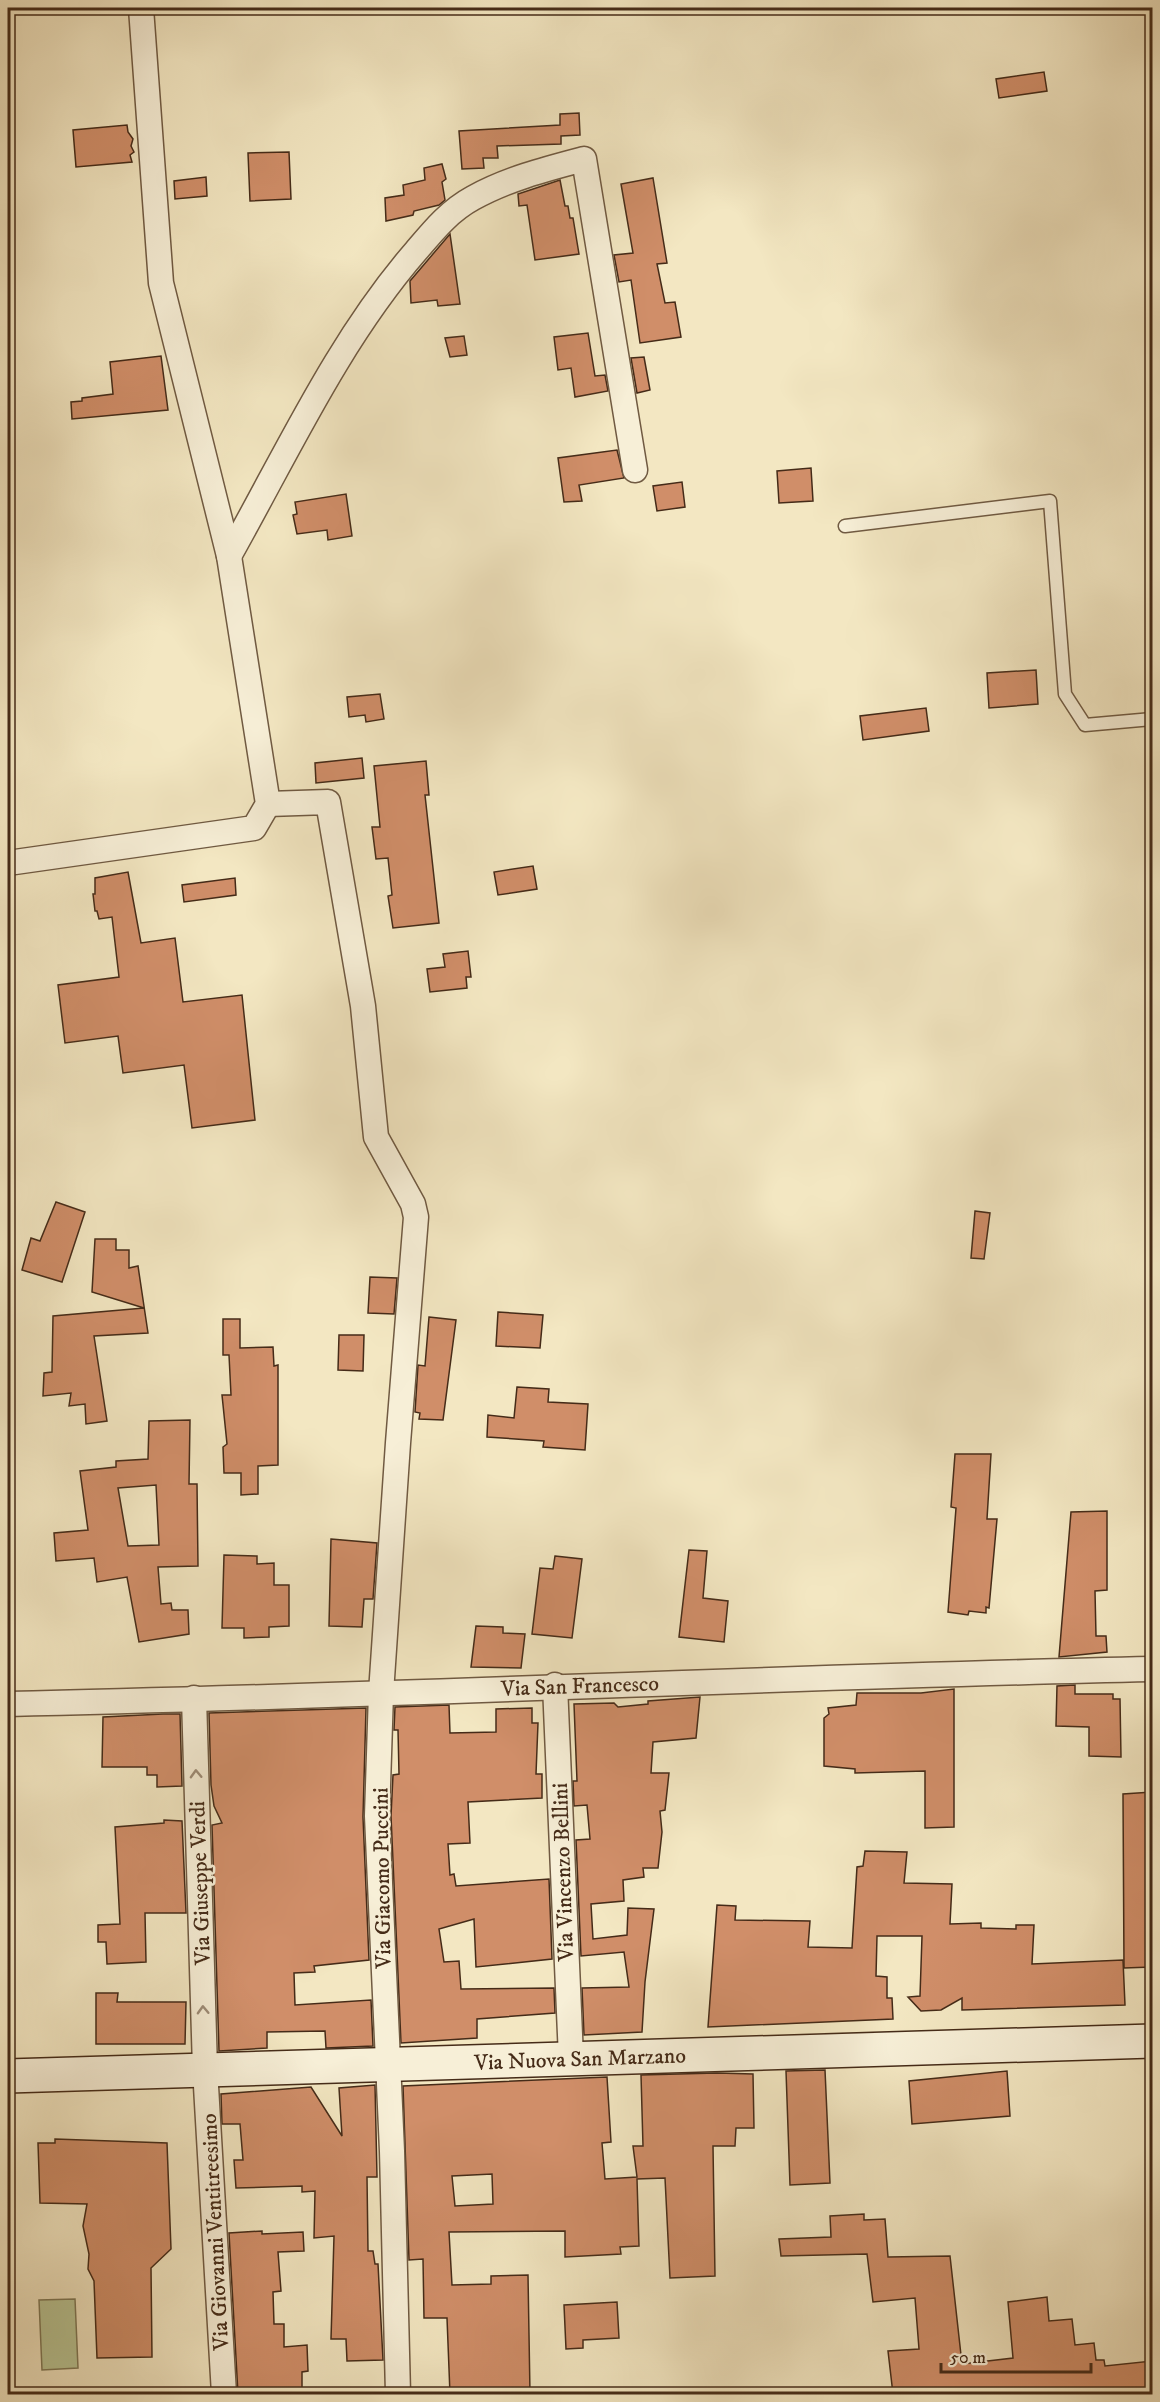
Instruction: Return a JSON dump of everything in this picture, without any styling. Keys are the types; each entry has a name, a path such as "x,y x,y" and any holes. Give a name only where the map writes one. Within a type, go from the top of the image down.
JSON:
{"main road":[{"name":"Via Nuova San Marzano","path":"8,2076 1152,2041"}],"street":[{"path":"8,863 254,828 268,804 230,556 161,283 141,8"},
{"path":"230,556 342,352 391,280 445,218 472,198 525,176 584,159 635,470"},
{"name":"Via Giacomo Puccini","path":"268,804 328,802 363,1006 376,1137 413,1204 416,1217 381,1693 377,1816 398,2394"},
{"name":"Via San Francesco","path":"8,1704 381,1693 555,1685 1152,1669"},
{"name":"Via Vincenzo Bellini","path":"555,1685 571,2058"},
{"name":"Via Giuseppe Verdi","path":"194,1698 205,2069"},
{"name":"Via Giovanni Ventitreesimo","path":"205,2069 224,2394"}],"lane":[{"path":"845,526 1050,501 1065,694 1085,725 1152,719"}],"green space":[{"path":"75,2299 78,2368 42,2370 39,2300"}],"building":[{"path":"1044,72 1047,91 999,98 996,79"},
{"path":"579,113 580,135 561,136 561,144 497,146 498,158 483,158 484,168 462,169 459,131 560,125 560,114"},
{"path":"127,125 128,132 133,139 131,146 134,152 130,155 132,162 76,167 73,130"},
{"path":"289,152 291,199 250,201 248,153"},
{"path":"442,164 446,179 442,182 445,200 439,205 414,211 413,215 386,221 385,198 404,195 403,185 425,180 424,168"},
{"path":"206,177 207,196 175,199 174,181"},
{"path":"653,178 667,263 657,264 665,303 675,302 681,337 640,343 631,280 619,282 614,255 633,253 621,184"},
{"path":"560,180 565,206 568,206 570,218 573,218 579,254 535,260 527,205 519,206 518,194"},
{"path":"450,234 460,304 438,306 437,300 411,303 410,281"},
{"path":"588,333 595,376 605,375 608,391 575,397 571,368 558,370 554,337"},
{"path":"464,336 467,355 450,357 445,338"},
{"path":"161,356 168,410 72,419 71,402 82,401 82,398 113,394 110,362"},
{"path":"644,357 650,390 637,393 631,358"},
{"path":"617,450 624,478 579,485 582,501 564,502 558,458"},
{"path":"811,468 813,501 779,503 777,471"},
{"path":"682,482 685,507 657,511 653,486"},
{"path":"346,494 352,536 328,540 327,530 297,534 293,515 297,514 295,502"},
{"path":"1036,670 1038,704 989,708 987,673"},
{"path":"380,694 384,719 366,722 365,715 349,717 347,697"},
{"path":"926,708 929,731 863,740 860,716"},
{"path":"362,758 364,778 316,783 315,763"},
{"path":"426,761 429,795 425,795 439,923 393,928 388,896 392,895 388,858 376,859 372,827 380,827 374,766"},
{"path":"533,866 537,889 498,895 494,872"},
{"path":"128,872 141,943 175,938 183,1002 242,995 255,1120 192,1128 184,1065 123,1073 118,1036 65,1043 58,985 119,977 112,917 99,919 95,911 93,894 95,894 95,878"},
{"path":"235,878 236,895 184,902 182,885"},
{"path":"468,951 471,977 466,977 467,988 430,992 427,969 445,967 443,954"},
{"path":"56,1202 85,1212 62,1282 22,1270 31,1238 40,1241"},
{"path":"975,1211 990,1213 984,1259 971,1258"},
{"path":"95,1239 116,1239 116,1250 129,1250 129,1268 138,1266 148,1333 94,1336 107,1421 86,1424 85,1404 69,1406 71,1393 43,1396 44,1373 52,1372 53,1316 144,1308 92,1292"},
{"path":"370,1277 397,1278 394,1314 368,1313"},
{"path":"498,1312 543,1315 540,1348 496,1346"},
{"path":"429,1317 456,1320 443,1420 419,1419 420,1413 415,1412 418,1365 425,1366"},
{"path":"223,1319 240,1319 240,1348 273,1347 274,1366 278,1365 278,1465 258,1466 258,1494 241,1495 241,1473 224,1473 223,1447 227,1444 222,1395 231,1395 229,1355 223,1355"},
{"path":"339,1335 364,1335 363,1371 338,1370"},
{"path":"517,1387 549,1389 548,1402 588,1404 585,1450 543,1447 544,1441 487,1437 488,1415 514,1418"},
{"path":"190,1420 189,1484 197,1484 198,1566 158,1567 161,1604 171,1603 172,1610 188,1610 189,1634 139,1642 127,1577 97,1582 94,1558 56,1561 54,1533 88,1530 80,1471 116,1467 116,1461 148,1459 149,1421","holes":["156,1485 159,1545 128,1546 118,1488"]},
{"path":"955,1454 991,1454 987,1519 997,1519 989,1608 986,1607 986,1613 969,1611 968,1615 948,1612 956,1508 951,1507"},
{"path":"1107,1511 1107,1590 1095,1591 1096,1636 1106,1636 1107,1652 1059,1657 1071,1512"},
{"path":"331,1539 377,1543 373,1599 364,1599 362,1627 329,1626"},
{"path":"689,1550 707,1551 703,1598 728,1601 724,1642 679,1637"},
{"path":"224,1555 257,1556 257,1564 274,1563 274,1585 289,1585 289,1626 269,1627 269,1637 244,1638 244,1628 222,1628"},
{"path":"555,1556 582,1559 572,1638 532,1634 540,1568 553,1569"},
{"path":"476,1626 503,1627 503,1633 525,1634 521,1668 471,1667"},
{"path":"1075,1685 1075,1694 1113,1694 1113,1699 1120,1699 1121,1757 1089,1756 1089,1727 1056,1726 1057,1686"},
{"path":"954,1689 954,1827 925,1828 925,1771 855,1773 855,1769 824,1766 824,1718 829,1714 828,1708 856,1705 857,1693 921,1693"},
{"path":"700,1697 696,1738 653,1742 651,1773 669,1773 665,1810 660,1811 662,1832 658,1868 643,1868 644,1877 623,1880 624,1901 591,1904 593,1939 627,1935 628,1908 654,1909 645,1982 642,2032 584,2035 582,1988 629,1987 624,1952 581,1956 576,1840 590,1839 587,1805 574,1806 573,1781 577,1781 574,1704 614,1703 618,1707 648,1704 648,1701"},
{"path":"449,1705 450,1733 496,1732 496,1709 532,1708 532,1723 538,1723 536,1774 542,1774 542,1798 468,1802 470,1843 448,1844 450,1875 454,1874 456,1886 549,1879 552,1959 476,1967 474,1919 439,1929 444,1962 459,1961 461,1989 554,1988 555,2013 477,2019 477,2038 401,2043 391,1816 393,1775 399,1774 398,1730 394,1730 395,1707"},
{"path":"366,1708 363,1817 369,1960 314,1966 315,1972 294,1973 295,2005 371,2000 373,2046 326,2048 325,2031 267,2032 267,2048 219,2051 212,1825 222,1823 214,1806 211,1785 209,1713"},
{"path":"180,1714 182,1786 157,1787 157,1775 147,1775 147,1767 102,1767 103,1717"},
{"path":"1152,1792 1152,1967 1124,1968 1123,1794"},
{"path":"164,1820 182,1821 186,1913 145,1913 146,1962 107,1964 106,1942 98,1942 98,1925 120,1924 115,1827 164,1823"},
{"path":"865,1851 907,1852 904,1883 952,1884 950,1924 981,1923 981,1928 1016,1929 1016,1925 1034,1925 1032,1964 1123,1960 1125,2005 962,2010 962,1998 941,2010 921,2011 908,1997 920,1996 922,1936 877,1936 876,1976 887,1977 887,1998 892,1998 893,2019 708,2027 717,1905 736,1906 735,1920 810,1921 808,1947 852,1948 857,1867 863,1866"},
{"path":"96,1993 118,1993 117,2002 186,2002 185,2044 96,2044"},
{"path":"825,2070 830,2183 790,2185 786,2071"},
{"path":"1007,2071 1010,2116 912,2124 909,2081"},
{"path":"753,2074 754,2128 736,2128 735,2146 713,2146 715,2276 670,2278 665,2178 637,2179 639,2246 620,2247 621,2254 565,2257 565,2231 449,2232 452,2285 491,2284 491,2276 528,2275 530,2394 450,2394 447,2318 424,2318 423,2259 409,2260 403,2086 607,2077 611,2142 602,2143 605,2179 637,2177 633,2146 643,2146 641,2075","holes":["492,2174 493,2204 455,2206 452,2176"]},
{"path":"375,2085 377,2177 367,2177 368,2251 373,2251 375,2264 378,2264 383,2360 347,2361 346,2339 331,2339 334,2236 314,2238 315,2191 302,2192 302,2186 236,2188 234,2160 243,2160 240,2124 222,2124 221,2094 311,2087 342,2136 339,2088"},
{"path":"55,2139 167,2143 171,2249 151,2268 152,2357 97,2358 94,2281 88,2269 89,2254 83,2226 87,2204 40,2203 38,2143 55,2143"},
{"path":"864,2214 864,2220 885,2219 888,2257 950,2256 962,2364 1013,2358 1008,2302 1047,2297 1049,2321 1072,2319 1075,2345 1094,2343 1096,2360 1104,2360 1105,2366 1152,2361 1152,2394 966,2394 966,2390 927,2394 893,2394 888,2351 919,2349 915,2298 873,2302 867,2254 781,2256 779,2239 831,2237 830,2216"},
{"path":"262,2231 262,2234 303,2232 304,2251 278,2252 281,2291 273,2292 274,2324 284,2324 284,2347 307,2345 308,2371 302,2372 302,2394 238,2394 229,2233"},
{"path":"617,2302 619,2338 583,2340 583,2348 566,2349 564,2305"}]}
